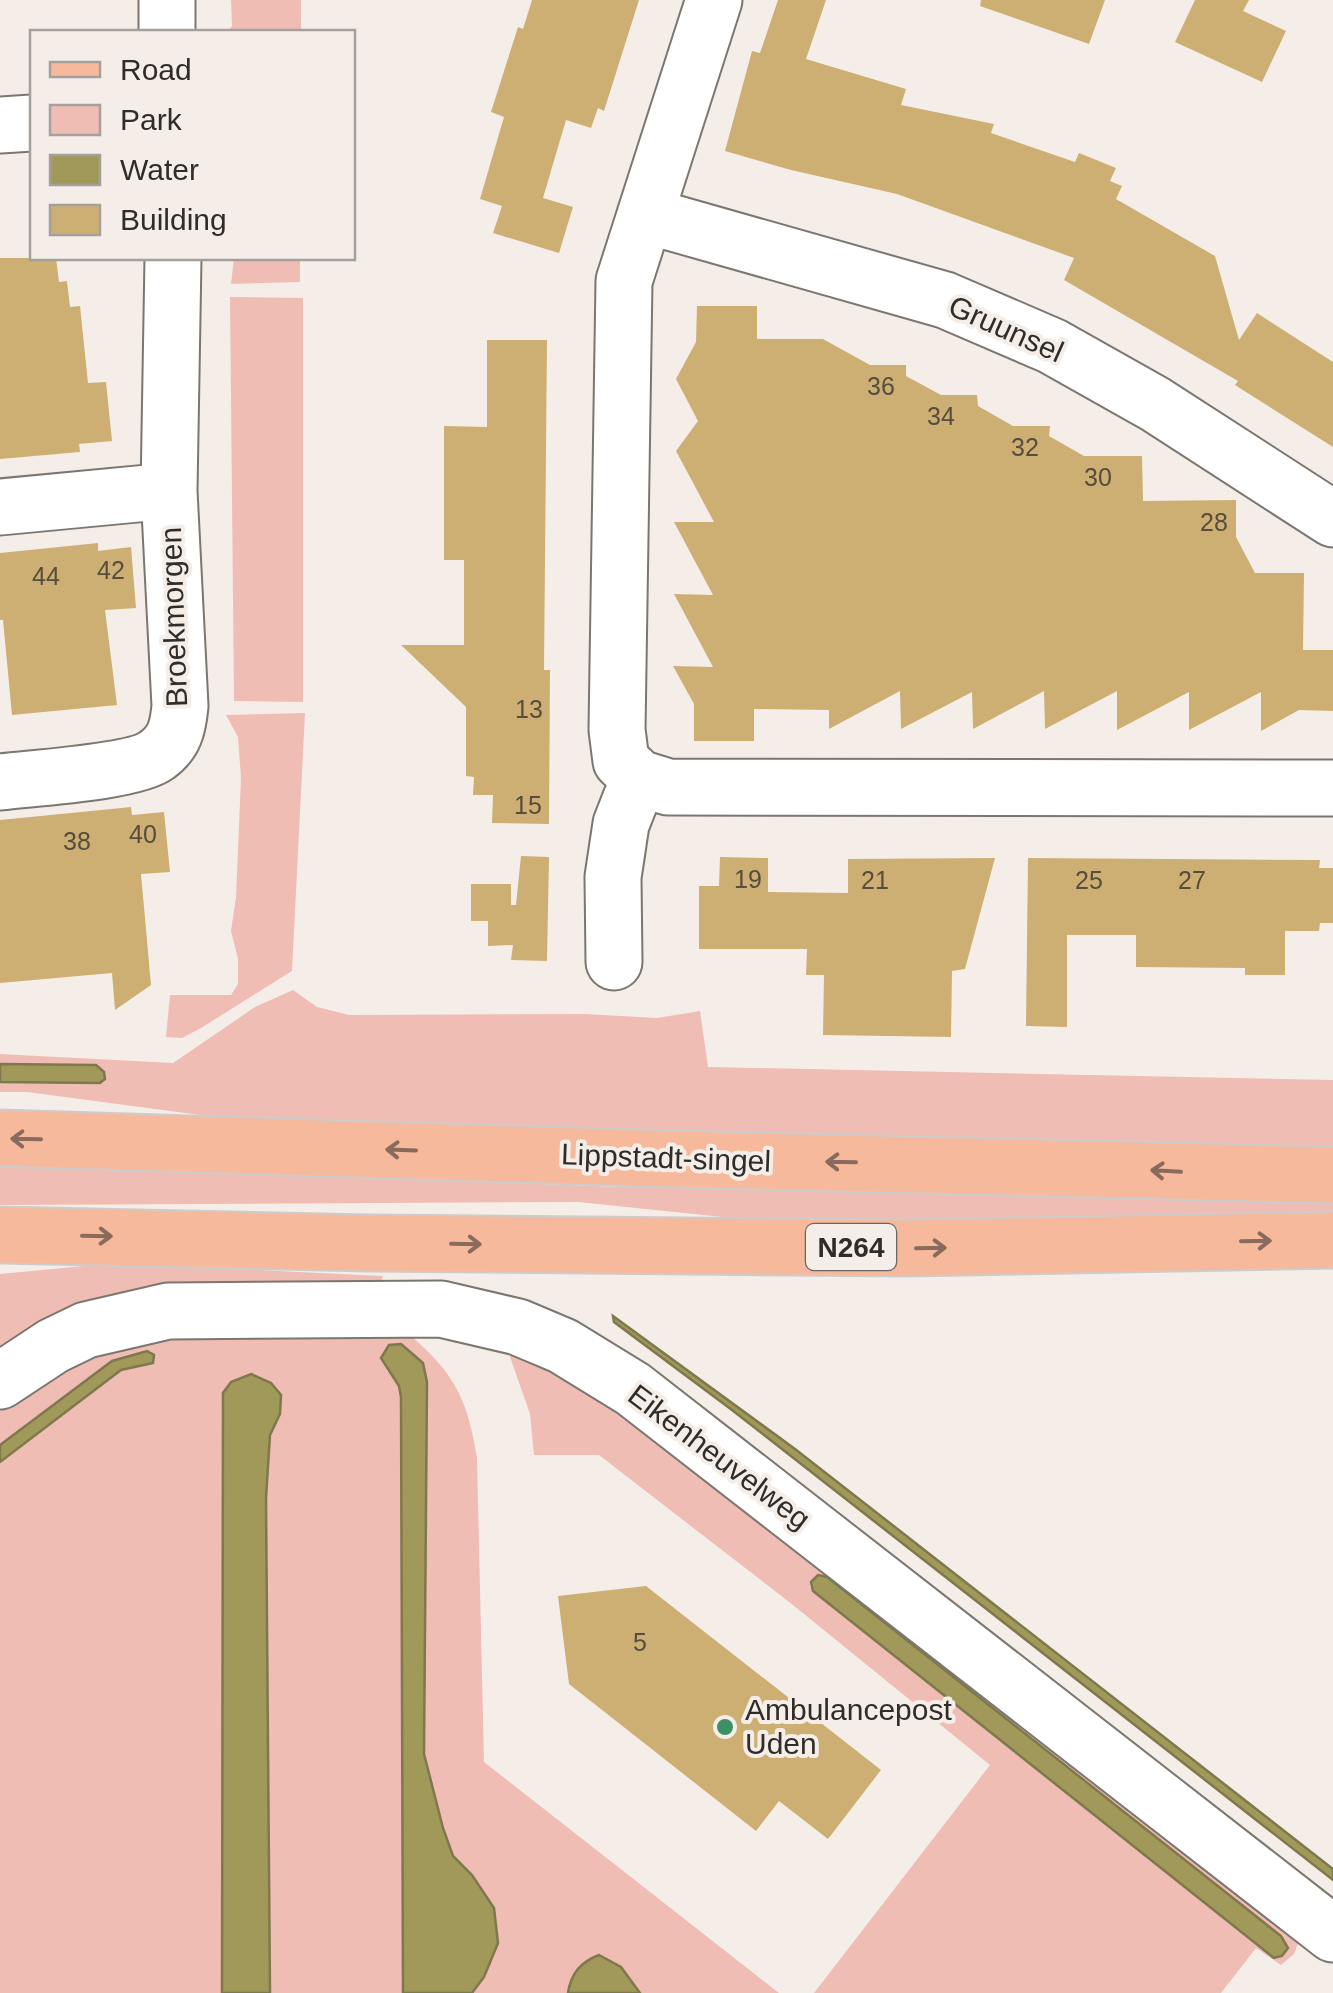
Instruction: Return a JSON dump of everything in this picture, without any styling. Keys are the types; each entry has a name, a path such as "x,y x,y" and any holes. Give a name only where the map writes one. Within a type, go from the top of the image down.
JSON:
{"main road":[{"name":"Lippstadt-singel","path":"0,1138 673,1160 1333,1175"},
{"name":"N264","path":"0,1235 906,1248 1333,1240"}],"street":[{"path":"167,0 167,30"},
{"path":"714,0 624,281 617,730 621,761 639,778 668,788 1333,788"},
{"path":"0,125 30,123"},
{"name":"Gruunsel","path":"645,215 946,300 1052,346 1155,404 1333,519"},
{"name":"Broekmorgen","path":"0,782 134,764 156,756 176,734 180,706 170,491 173,260"},
{"name":"Broekmorgen","path":"0,507 170,491"},
{"path":"614,962 613,878 622,824 639,778"},
{"name":"Eikenheuvelweg","path":"0,1380 86,1330 168,1312 441,1309 563,1346 633,1389 1333,1934"}],"green space":[{"path":"231,0 301,0 301,30 229,30"},
{"path":"234,260 300,260 300,282 231,284"},
{"path":"230,297 303,298 303,702 234,701"},
{"path":"305,713 292,971 182,1038 166,1037 170,995 231,995 238,984 238,959 231,931 241,778 238,737 226,715"},
{"path":"293,990 317,1007 349,1015 585,1014 657,1018 700,1011 708,1067 1333,1080 1333,1161 238,1120 27,1092 0,1092 0,1082 100,1083 105,1078 95,1065 0,1064 0,1054 173,1063 255,1007"},
{"path":"0,1164 621,1187 882,1175 1333,1187 1333,1213 825,1223 578,1202 0,1205"},
{"path":"153,1265 383,1276 378,1292 0,1350 0,1274 84,1266"},
{"path":"398,1325 453,1382 473,1435 477,1458 484,1762 779,1993 640,1993 621,1967 570,1983 568,1993 472,1993 484,1977 472,1875 453,1856 424,1754 427,1382 389,1345 381,1358 401,1397 403,1993 270,1993 266,1498 270,1435 280,1414 231,1382 223,1394 222,1993 0,1993 0,1462 121,1370 151,1364 112,1361 0,1445 0,1394 153,1331"},
{"path":"517,1347 592,1375 1299,1941 1294,1954 1281,1965 1256,1948 1221,1993 814,1993 990,1765 599,1455 534,1455 530,1414 509,1354","holes":["827,1577 1281,1936 1282,1956 1274,1958 810,1586"]}],"water":[{"path":"0,1064 96,1065 105,1079 100,1083 0,1082"},
{"path":"613,1316 795,1449 1333,1869 1333,1880 614,1322"},
{"path":"401,1344 423,1363 427,1382 424,1754 453,1856 472,1875 494,1908 498,1943 484,1977 472,1993 403,1993 401,1397 399,1386 381,1358 389,1345"},
{"path":"147,1351 154,1355 153,1363 121,1370 0,1462 0,1445 112,1361"},
{"path":"251,1374 271,1383 281,1395 280,1414 270,1435 266,1498 270,1993 222,1993 223,1393 231,1382"},
{"path":"818,1575 827,1577 1281,1936 1288,1948 1282,1956 1274,1958 813,1591 811,1582"},
{"path":"599,1955 621,1967 640,1993 568,1993 578,1969"}],"building":[{"path":"532,0 639,0 604,111 598,108 591,128 566,120 543,198 573,207 559,253 493,233 502,206 480,199 504,117 491,112 518,27 523,29"},
{"path":"778,0 826,0 806,59 906,89 901,105 994,124 991,133 1075,162 1079,153 1116,168 1110,181 1122,186 1116,199 1215,256 1239,340 1257,313 1333,362 1333,447 1235,385 1238,381 1064,280 1074,258 897,194 725,151 752,51 760,53"},
{"path":"981,0 1105,0 1089,44 980,6"},
{"path":"1195,0 1249,0 1243,11 1286,31 1262,82 1175,42"},
{"path":"0,258 56,260 59,282 67,281 70,307 80,306 88,383 106,382 112,441 79,444 80,452 0,459"},
{"path":"697,306 757,306 757,339 823,339 870,365 906,365 906,376 941,395 977,395 978,406 1013,426 1050,426 1049,436 1084,456 1142,456 1143,501 1236,500 1236,537 1255,573 1304,573 1303,650 1333,650 1333,711 1299,710 1261,731 1261,692 1189,730 1189,692 1117,730 1117,691 1045,729 1044,691 973,729 972,692 901,729 900,691 829,729 829,710 754,709 754,741 694,741 694,704 673,666 713,667 674,594 713,595 674,522 714,522 676,451 698,421 676,379 696,342"},
{"path":"487,340 547,340 544,670 550,670 549,824 492,823 493,795 473,795 474,777 466,776 466,707 401,645 464,645 464,560 444,560 444,426 487,427"},
{"path":"98,543 98,551 131,547 136,608 105,610 117,705 12,715 0,620 0,553"},
{"path":"131,807 132,815 164,812 170,872 141,874 151,985 115,1010 112,973 0,983 0,820"},
{"path":"521,856 549,857 547,961 511,960 513,945 488,946 488,921 471,921 471,884 511,884 511,905 516,905"},
{"path":"720,857 768,858 768,892 848,893 848,859 995,858 965,969 952,971 951,1037 823,1035 824,975 806,975 807,949 699,949 699,886 719,886"},
{"path":"1028,858 1320,860 1319,868 1333,868 1333,923 1320,923 1319,931 1285,931 1285,975 1245,975 1245,968 1136,967 1136,935 1067,935 1067,1027 1026,1026"},
{"name":"Ambulancepost Uden","path":"646,1586 881,1770 828,1839 779,1801 756,1831 569,1684 558,1596"}],"place":[{"name":"Ambulancepost Uden","path":"725,1727"}]}
